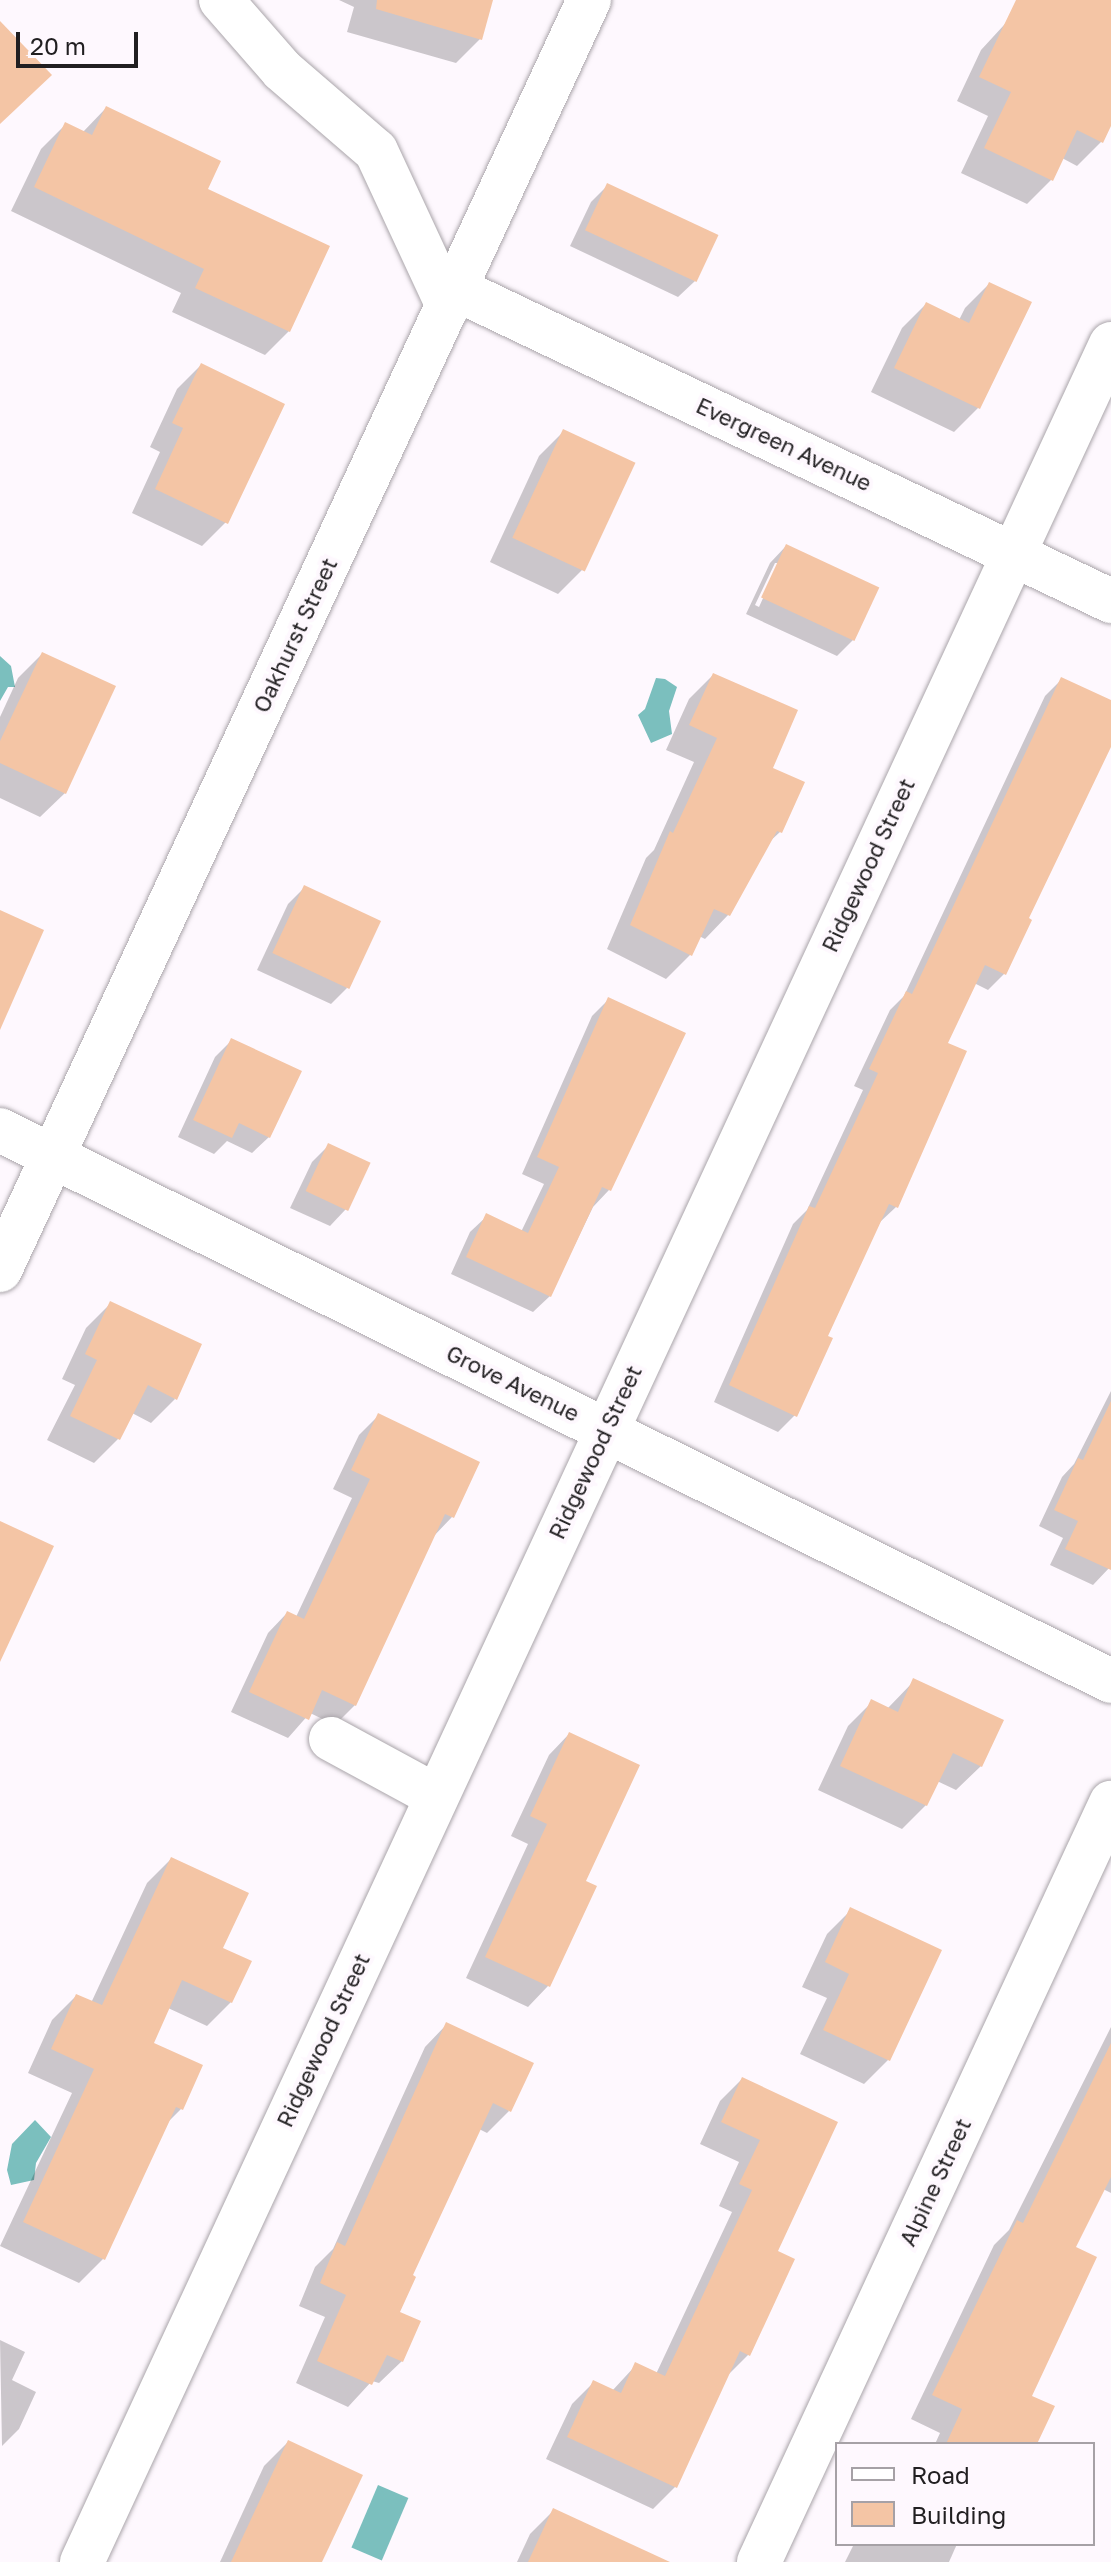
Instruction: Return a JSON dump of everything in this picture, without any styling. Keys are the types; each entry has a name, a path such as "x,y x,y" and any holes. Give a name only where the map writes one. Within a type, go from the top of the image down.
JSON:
{"street":[{"path":"221,0 282,70 376,151 452,297"},
{"name":"Oakhurst Street","path":"0,1270 589,0"},
{"name":"Evergreen Avenue","path":"452,297 1014,553 1111,601"},
{"name":"Ridgewood Street","path":"82,2562 1111,344"},
{"name":"Grove Avenue","path":"0,1130 1111,1681"},
{"path":"331,1739 436,1796"},
{"name":"Alpine Street","path":"759,2562 1111,1803"}],"water":[{"path":"0,656 11,666 15,687 8,687 0,701"},
{"path":"656,678 665,679 677,687 669,711 672,734 651,743 638,715 645,709"},
{"path":"35,2120 51,2137 36,2163 34,2180 11,2185 7,2170 12,2144"},
{"path":"378,2485 408,2498 382,2560 351,2548"}],"building":[{"path":"377,0 493,0 482,40 376,9"},
{"path":"1016,0 1111,0 1111,126 1103,143 1077,130 1053,181 984,148 1011,92 979,77"},
{"path":"0,21 52,75 0,124"},
{"path":"106,106 221,161 208,189 330,246 290,332 195,288 204,269 34,187 65,122 92,135"},
{"path":"607,183 718,235 696,282 585,230"},
{"path":"989,282 1032,302 980,409 894,368 926,302 969,323"},
{"path":"201,363 285,404 228,524 155,489 183,428 172,423"},
{"path":"563,429 636,463 585,572 512,538"},
{"path":"786,544 879,588 854,641 761,597"},
{"path":"42,652 116,686 66,794 0,763 0,741"},
{"path":"713,673 798,710 773,768 805,782 782,833 777,831 730,916 714,909 692,956 630,925 670,831 673,833 717,738 689,725"},
{"path":"1061,677 1111,700 1111,747 1029,918 1032,920 1006,975 985,965 948,1043 967,1051 898,1208 889,1204 828,1336 833,1338 797,1417 729,1385 809,1206 815,1208 878,1073 869,1069 906,991 912,994"},
{"path":"304,885 381,921 349,989 272,953"},
{"path":"0,910 44,930 0,1030"},
{"path":"608,997 686,1033 611,1191 602,1187 551,1297 466,1257 486,1213 528,1233 559,1167 537,1157"},
{"path":"231,1038 302,1071 270,1138 239,1123 232,1138 193,1120"},
{"path":"328,1143 371,1163 348,1211 306,1191"},
{"path":"110,1301 202,1344 177,1400 148,1385 120,1440 70,1416 97,1360 85,1354"},
{"path":"1111,1401 1111,1570 1065,1549 1078,1521 1054,1510 1078,1458 1083,1460"},
{"path":"378,1413 480,1462 454,1518 445,1514 356,1706 322,1690 309,1720 249,1692 287,1611 304,1619 370,1479 351,1470"},
{"path":"0,1521 54,1546 0,1662"},
{"path":"913,1678 1004,1720 982,1767 953,1753 927,1806 840,1766 871,1699 898,1712"},
{"path":"569,1732 640,1765 586,1881 597,1886 550,1987 485,1957 547,1824 530,1816"},
{"path":"171,1857 249,1893 223,1948 252,1961 232,2003 182,1980 154,2043 203,2065 183,2110 176,2107 105,2260 23,2222 94,2069 51,2049 76,1994 102,2005"},
{"path":"850,1907 942,1950 890,2061 823,2030 849,1974 825,1962"},
{"path":"446,2022 534,2063 511,2112 493,2103 413,2275 416,2277 400,2312 421,2321 403,2362 387,2355 372,2385 317,2361 346,2295 320,2283 337,2242 345,2246"},
{"path":"1111,2043 1111,2177 1076,2247 1097,2257 1032,2396 1055,2406 1038,2442 947,2442 962,2409 932,2395 1017,2220 1023,2223"},
{"path":"742,2077 838,2122 778,2251 795,2259 750,2356 740,2351 677,2488 567,2437 593,2380 621,2393 635,2362 665,2376 752,2190 739,2184 760,2140 721,2122"},
{"path":"288,2440 363,2475 322,2562 231,2562"},
{"path":"553,2508 670,2562 528,2562"}]}
